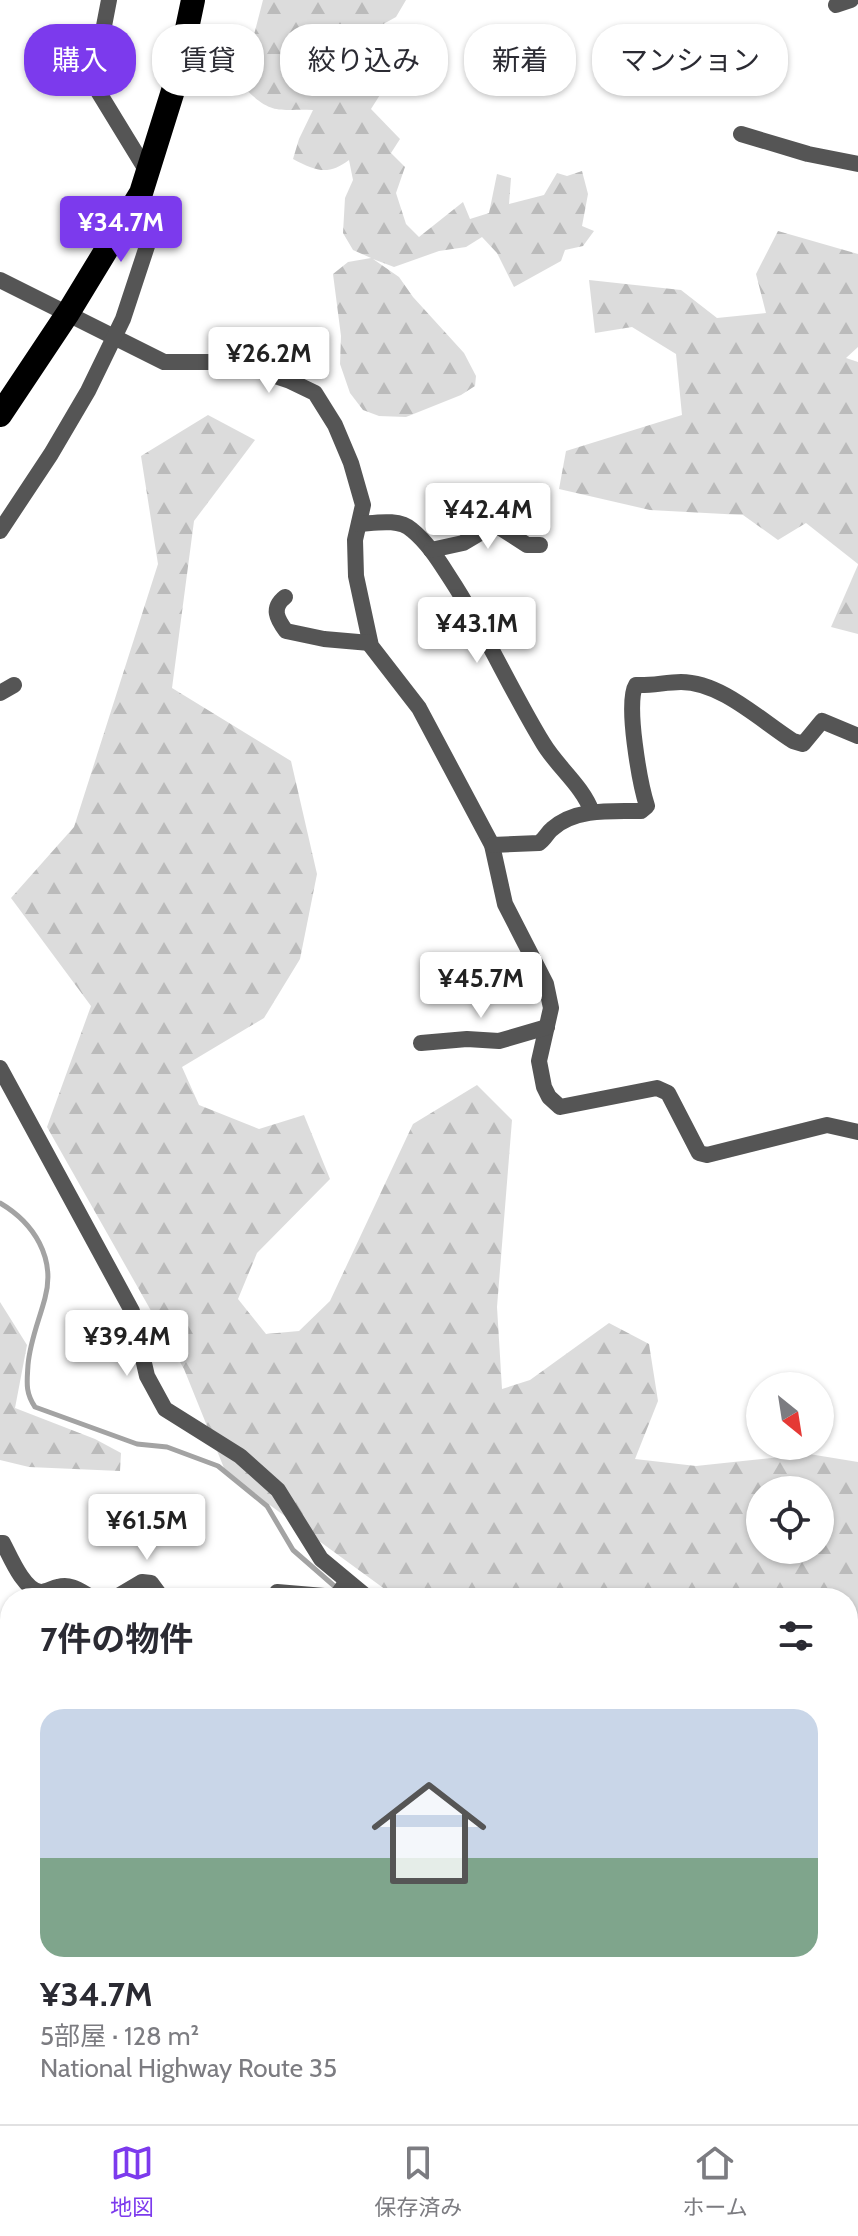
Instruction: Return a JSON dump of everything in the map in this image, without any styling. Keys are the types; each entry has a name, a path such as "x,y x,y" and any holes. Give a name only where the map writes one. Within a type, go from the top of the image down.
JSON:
{"highway":[{"path":"0,415 68,313 144,183 176,81 193,0"}],"street":[{"path":"0,531 88,391 123,319 152,231 144,183 93,83 109,0"},
{"path":"741,134 808,154 858,164"},
{"path":"0,280 164,362 234,362 315,393 335,425 351,463 363,505 355,540 356,576 370,643 419,708 492,845 505,904 546,984 551,1008 539,1061 549,1097 560,1107 657,1088 668,1093 699,1153 707,1155 827,1125 858,1132"},
{"path":"359,524 400,524 410,527 431,550 468,605 510,688 545,747 585,792 592,812"},
{"path":"431,550 463,543 490,527 499,527 527,545 540,545"},
{"path":"285,597 279,601 276,611 286,631 324,639 370,643"},
{"path":"492,845 539,843 549,830 564,820 592,812 641,811 647,806 635,748 631,693 636,685 681,682 708,687 793,741 803,744 822,721 858,736"},
{"path":"421,1043 467,1039 499,1041 547,1027"},
{"path":"0,1068 132,1311 147,1376 165,1409 240,1456 278,1490 321,1559 354,1588"},
{"path":"0,1543 3,1543 32,1588"},
{"path":"132,1588 142,1582 151,1583 155,1588"},
{"path":"342,1588 346,1582"},
{"path":"54,1588 62,1585 77,1588"}],"green space":[{"path":"263,0 406,0 396,17 383,24 280,24 280,96 379,96 371,109 400,139 391,153 405,167 396,193 406,224 419,237 463,202 470,219 489,213 497,174 511,178 509,204 544,195 557,173 567,176 582,171 588,194 582,226 594,231 583,246 565,250 561,261 514,287 497,253 482,237 466,247 439,251 394,267 373,259 399,277 464,353 476,376 475,386 461,395 406,417 379,416 363,410 350,393 340,364 341,336 333,274 348,262 371,258 353,250 343,233 345,198 353,180 349,160 335,168 322,170 293,159 313,110 281,110 267,106 254,96 264,96 264,24 257,24"},
{"path":"778,231 858,254 858,347 846,358 858,362 858,564 806,523 778,540 743,515 650,510 559,489 566,451 682,415 676,354 632,327 595,333 589,280 681,290 717,318 766,313 756,274"},
{"path":"208,415 255,440 194,521 172,688 291,761 317,874 300,959 264,1018 182,1067 199,1105 259,1129 304,1115 330,1179 257,1253 238,1299 266,1334 299,1331 330,1301 413,1124 477,1085 512,1120 497,1307 502,1389 530,1380 609,1323 649,1344 658,1401 635,1459 696,1466 752,1460 834,1458 858,1462 858,1588 383,1588 226,1473 184,1369 47,1127 91,1006 11,898 74,827 158,564 141,456"},
{"path":"858,565 858,634 831,627"},
{"path":"0,1302 27,1345 15,1408 95,1439 121,1453 120,1471 29,1467 0,1460"}],"waterway":[{"path":"0,1203 32,1231 45,1256 48,1283 28,1365 28,1392 35,1407 137,1444 167,1447 218,1466 267,1506 293,1550 337,1588"}]}
